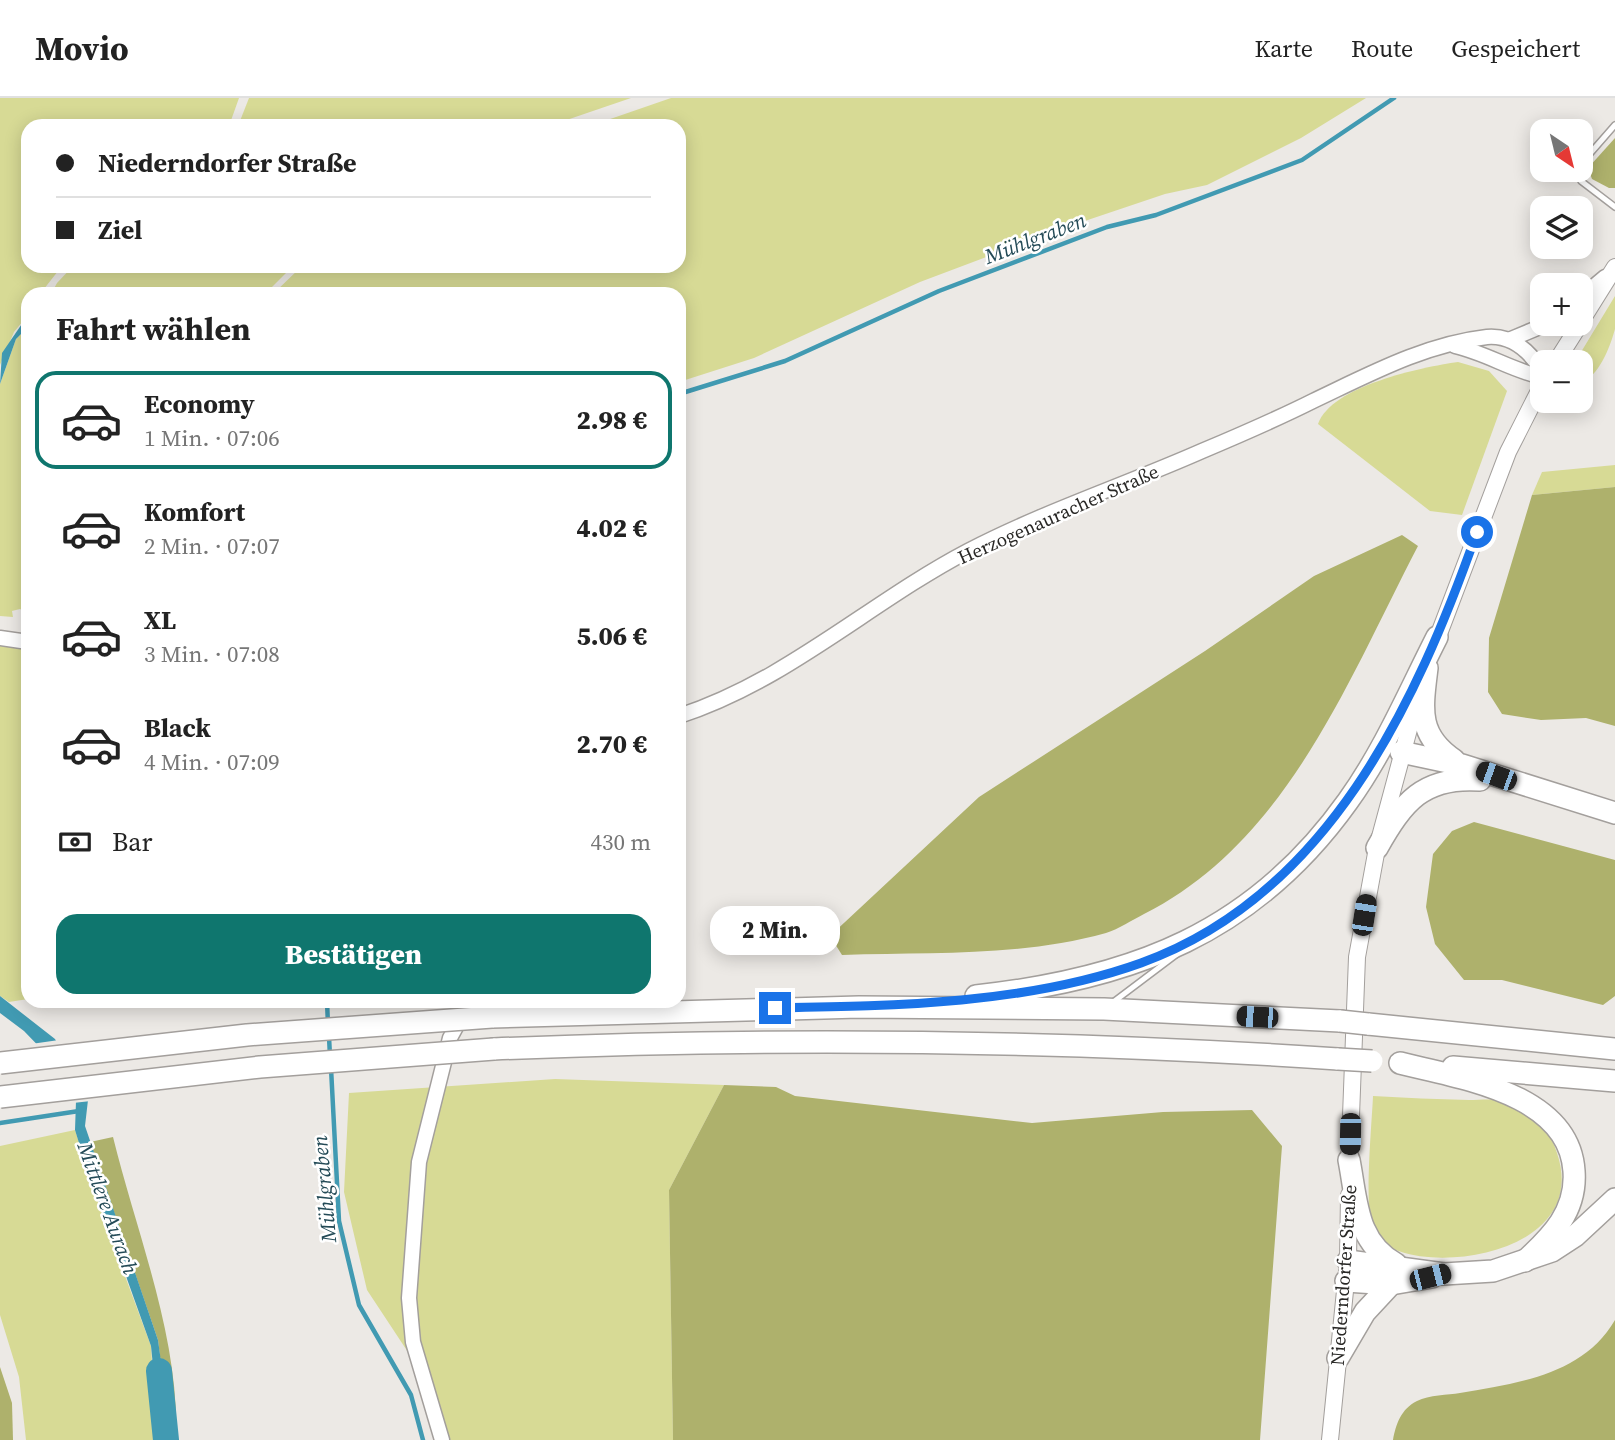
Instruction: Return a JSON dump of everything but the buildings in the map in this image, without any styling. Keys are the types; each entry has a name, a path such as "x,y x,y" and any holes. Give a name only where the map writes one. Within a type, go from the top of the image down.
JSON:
{"highway":[{"path":"859,1007 1024,991 1090,978 1142,962 1195,938 1236,912 1281,876 1320,837 1349,799 1378,753 1437,637"},
{"path":"1427,667 1423,703 1426,728 1438,749 1462,765"},
{"path":"1401,752 1462,765 1615,813"},
{"path":"1377,848 1402,808 1437,783 1455,778 1512,782"},
{"path":"0,1063 247,1035 492,1017 859,1007 1104,1009 1340,1021 1615,1049"},
{"path":"0,1097 260,1067 495,1049 735,1041 861,1040 1152,1047 1559,1074 1615,1081"},
{"path":"1401,1063 1512,1096 1543,1114 1562,1135 1574,1167 1571,1203 1551,1238 1525,1261"},
{"path":"1349,1160 1365,1235 1394,1275"},
{"path":"1347,1271 1394,1275 1493,1271 1552,1251 1575,1236 1615,1199"},
{"path":"1338,1358 1366,1311 1394,1275"}],"main road":[{"path":"1593,302 1614,268"},
{"name":"Niederndorfer Straße","path":"1330,1440 1347,1271 1354,996 1377,848 1401,752 1437,637 1508,452 1530,409"}],"street":[{"path":"1593,287 1614,268"},
{"path":"1530,332 1511,340 1530,355"},
{"name":"Herzogenauracher Straße","path":"686,713 751,687 809,653 921,578 970,550 1200,453 1390,364 1487,337 1511,340"},
{"path":"1454,345 1530,374"},
{"path":"0,638 21,641"},
{"path":"442,1440 413,1342 409,1298 419,1162 450,1038 466,1008"}],"lane":[{"path":"1593,150 1615,125"},
{"path":"1586,182 1614,206"},
{"path":"1104,1009 1162,968 1195,938"}],"green space":[{"path":"0,98 239,98 232,119 21,119 21,273 56,273 46,287 21,287 21,324 14,332 0,365"},
{"path":"249,98 631,98 570,119 241,119"},
{"path":"671,98 1366,98 1301,138 1207,185 1165,194 1058,230 920,282 754,358 686,380 686,287 280,287 295,273 686,273 686,119 610,119"},
{"path":"1615,138 1615,188 1609,188 1593,180 1593,162"},
{"path":"66,273 286,273 272,287 55,287"},
{"path":"1615,296 1615,329 1603,360 1593,375 1593,350 1582,350"},
{"path":"21,334 21,610 12,611 13,617 0,616 0,384 16,339"},
{"path":"1458,362 1489,371 1507,391 1462,515 1430,511 1318,424 1326,411 1340,399 1359,389 1423,368"},
{"path":"1615,465 1615,487 1532,495 1542,472"},
{"path":"1615,487 1615,726 1586,718 1541,720 1502,714 1488,692 1489,638 1532,495"},
{"path":"1402,535 1418,546 1366,650 1308,753 1275,801 1237,845 1194,883 1116,929 1074,941 975,952 842,955 830,936 979,797 1205,651 1314,576"},
{"path":"0,644 21,647 21,1000 9,1002 0,996"},
{"path":"1474,822 1615,860 1615,996 1603,1005 1502,980 1464,980 1435,944 1426,907 1433,854 1452,831"},
{"path":"555,1079 724,1085 669,1190 673,1440 446,1440 431,1387 367,1290 344,1192 349,1093"},
{"path":"724,1085 776,1087 795,1096 1032,1123 1163,1112 1252,1110 1282,1146 1260,1440 673,1440 669,1190"},
{"path":"1373,1096 1498,1100 1531,1115 1544,1128 1557,1153 1561,1190 1548,1218 1523,1239 1490,1252 1454,1257 1420,1256 1391,1248 1374,1234 1369,1208"},
{"path":"75,1130 99,1206 151,1346 157,1440 26,1440 19,1377 0,1315 0,1146"},
{"path":"113,1137 164,1325 171,1363 176,1440 157,1440 157,1406 166,1405 158,1340 90,1142"},
{"path":"1615,1320 1615,1440 1393,1440 1400,1418 1407,1408 1417,1401 1526,1380 1567,1365 1602,1339"},
{"path":"0,1367 12,1403 13,1440 0,1440"}],"water":[{"path":"21,325 21,334 16,339 0,384 2,353"},
{"path":"0,996 55,1039 88,1100 85,1126 158,1340 167,1405 157,1406 151,1346 75,1130 76,1101 53,1061 24,1031 0,1013"}],"pier":[{"path":"59,1040 80,1075 91,1101 73,1103 50,1063 31,1044"}],"waterway":[{"name":"Mühlgraben","path":"686,392 785,361 939,291 1107,227 1156,215 1302,160 1394,98"},
{"name":"Mühlgraben","path":"327,1008 328,1025"},
{"name":"Mühlgraben","path":"329,1037 330,1056"},
{"name":"Mühlgraben","path":"331,1068 339,1221 359,1305 411,1395 423,1440"},
{"path":"0,1123 79,1111"},
{"name":"Mittlere Aurach","path":"159,1371 166,1440"}],"route":[{"path":"775,1008 859,1007 964,998 1024,991 1090,978 1142,962 1195,938 1236,912 1281,876 1320,837 1349,799 1378,753 1437,637 1477,532"}]}
